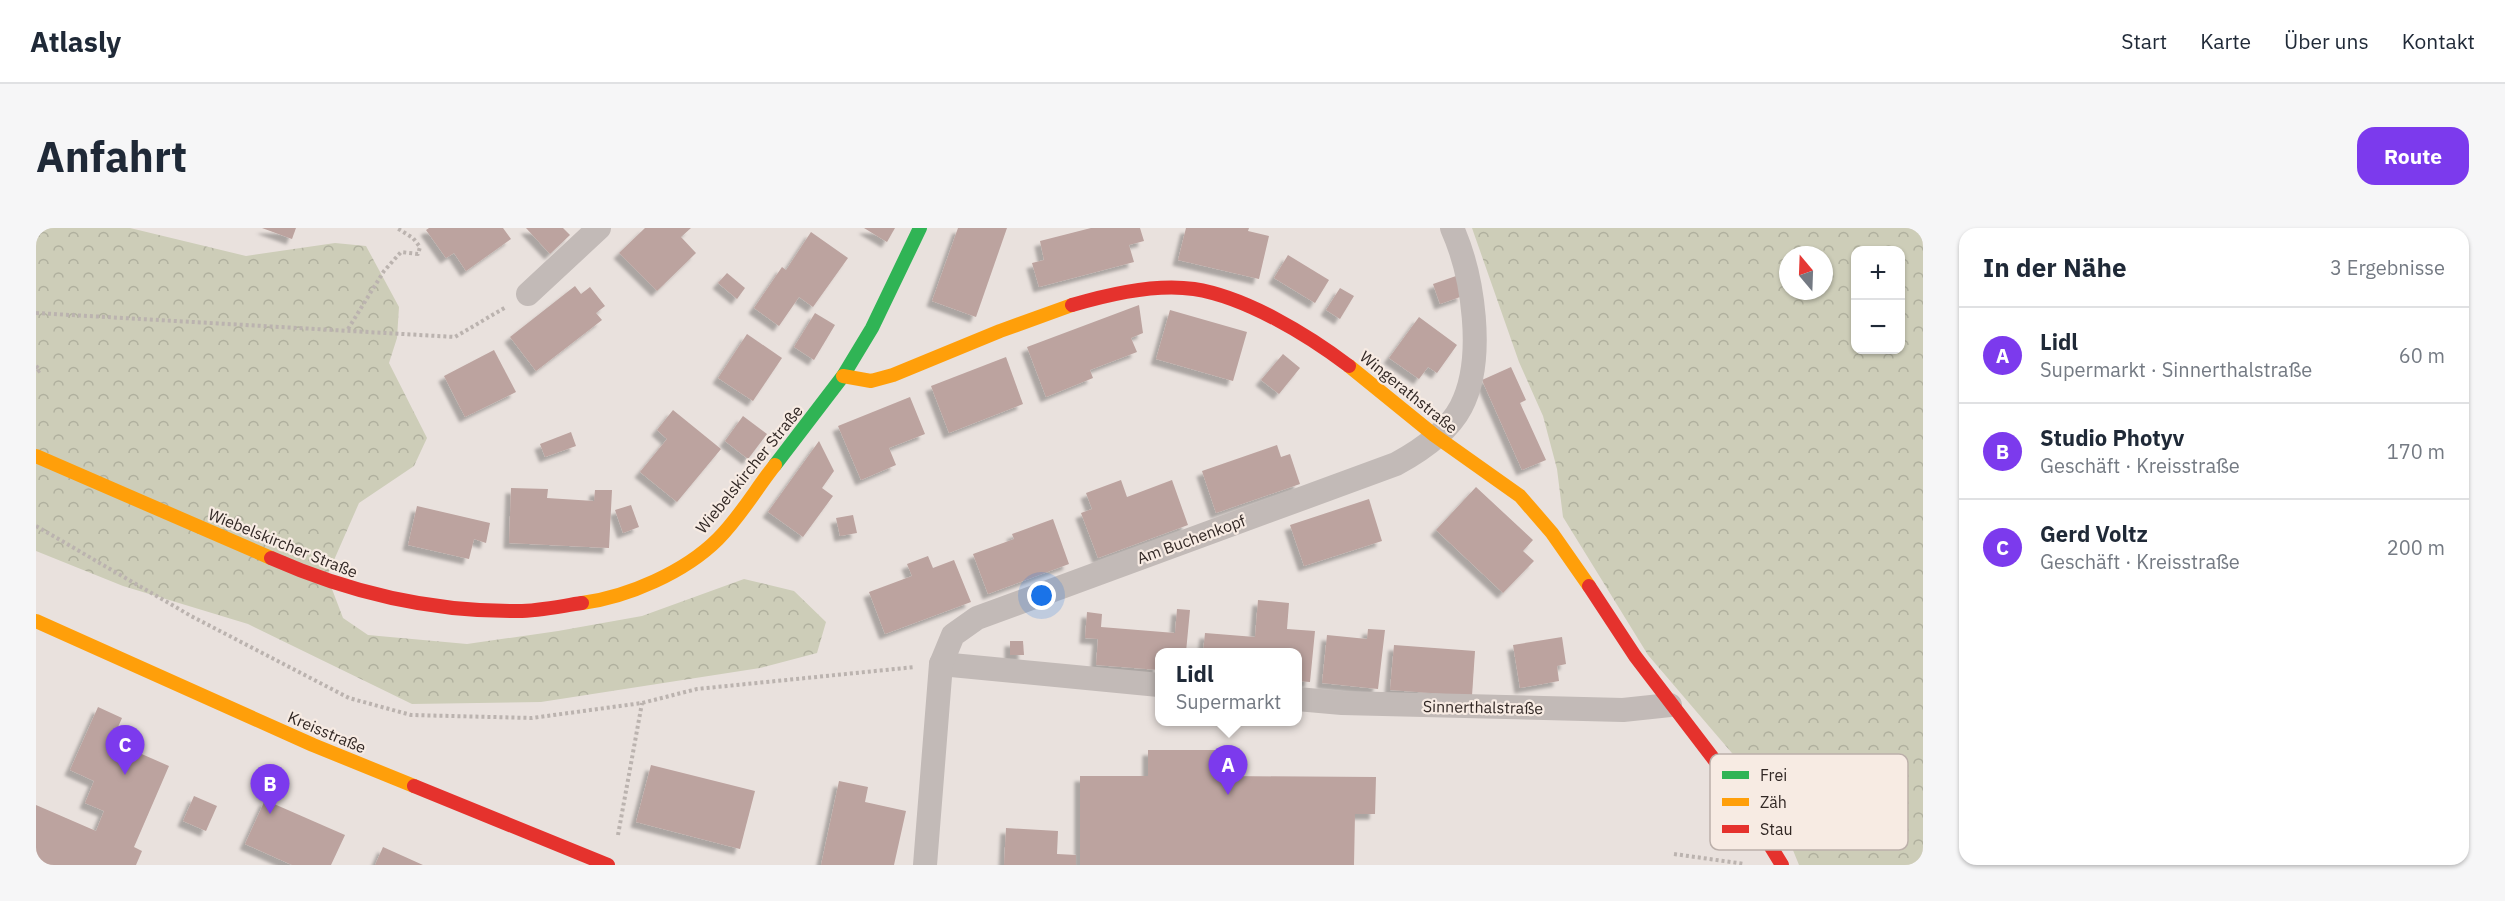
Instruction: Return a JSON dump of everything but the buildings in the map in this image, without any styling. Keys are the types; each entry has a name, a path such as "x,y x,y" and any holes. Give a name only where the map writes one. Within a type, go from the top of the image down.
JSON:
{"street":[{"path":"528,294 599,228"},
{"name":"Wiebelskircher Straße","path":"36,456 291,567 370,595 450,608 519,611 597,601 639,588 682,566 718,539 843,376 872,328 920,228"},
{"name":"Am Buchenkopf","path":"925,865 941,664 953,635 977,618 1396,464 1417,453 1436,436 1461,407 1469,382 1474,343 1473,299 1462,249 1452,228"},
{"name":"Wingerathstraße","path":"843,376 871,381 893,375 1097,297 1148,288 1191,288 1227,298 1265,314 1313,338 1355,369 1436,436 1518,494 1563,546 1613,625 1710,757"},
{"name":"Kreisstraße","path":"36,621 313,745 608,865"},
{"path":"941,664 1155,686"},
{"name":"Sinnerthalstraße","path":"1302,699 1342,703 1623,710 1670,705"},
{"name":"Wingerathstraße","path":"1775,850 1782,865"}],"path":[{"path":"348,329 384,271 401,252 418,254 420,247 398,228"},
{"path":"36,313 348,329 454,337 528,294"},
{"path":"36,366 40,370 36,373"},
{"path":"36,526 191,616 349,698 411,715 532,718 642,703 697,689 941,664"},
{"path":"616,842 642,703"},
{"path":"1674,854 1754,865"}],"green space":[{"path":"36,228 130,228 246,256 335,243 366,246 399,307 397,338 389,363 427,438 414,466 359,503 327,576 343,618 368,635 467,644 558,631 642,616 744,579 794,591 826,622 817,653 760,668 541,702 412,704 248,624 123,586 36,551"},
{"path":"1472,228 1923,228 1923,865 1799,865 1793,850 1908,850 1908,754 1733,754 1648,655 1563,517 1557,469 1543,416 1519,362"}],"traffic: fast":[{"path":"775,465 843,376 872,328 920,228"}],"traffic: slow":[{"path":"843,376 871,381 893,375 1000,331 1072,305"},
{"path":"1349,366 1434,435 1520,496 1552,533 1589,586"},
{"path":"36,456 271,558"},
{"path":"582,603 637,589 673,572 705,551 741,512 775,465"},
{"path":"36,621 313,745 414,786"}],"traffic: jam":[{"path":"1072,305 1101,297 1164,287 1214,293 1276,319 1349,366"},
{"path":"271,558 331,581 422,604 518,611 582,603"},
{"path":"1589,586 1635,656 1710,754"},
{"path":"414,786 608,865"},
{"path":"1773,850 1782,865"}],"place":[{"name":"Gerd Voltz","path":"125,775"},
{"name":"Lidl","path":"1228,795"},
{"name":"Studio Photyv","path":"270,814"}]}
